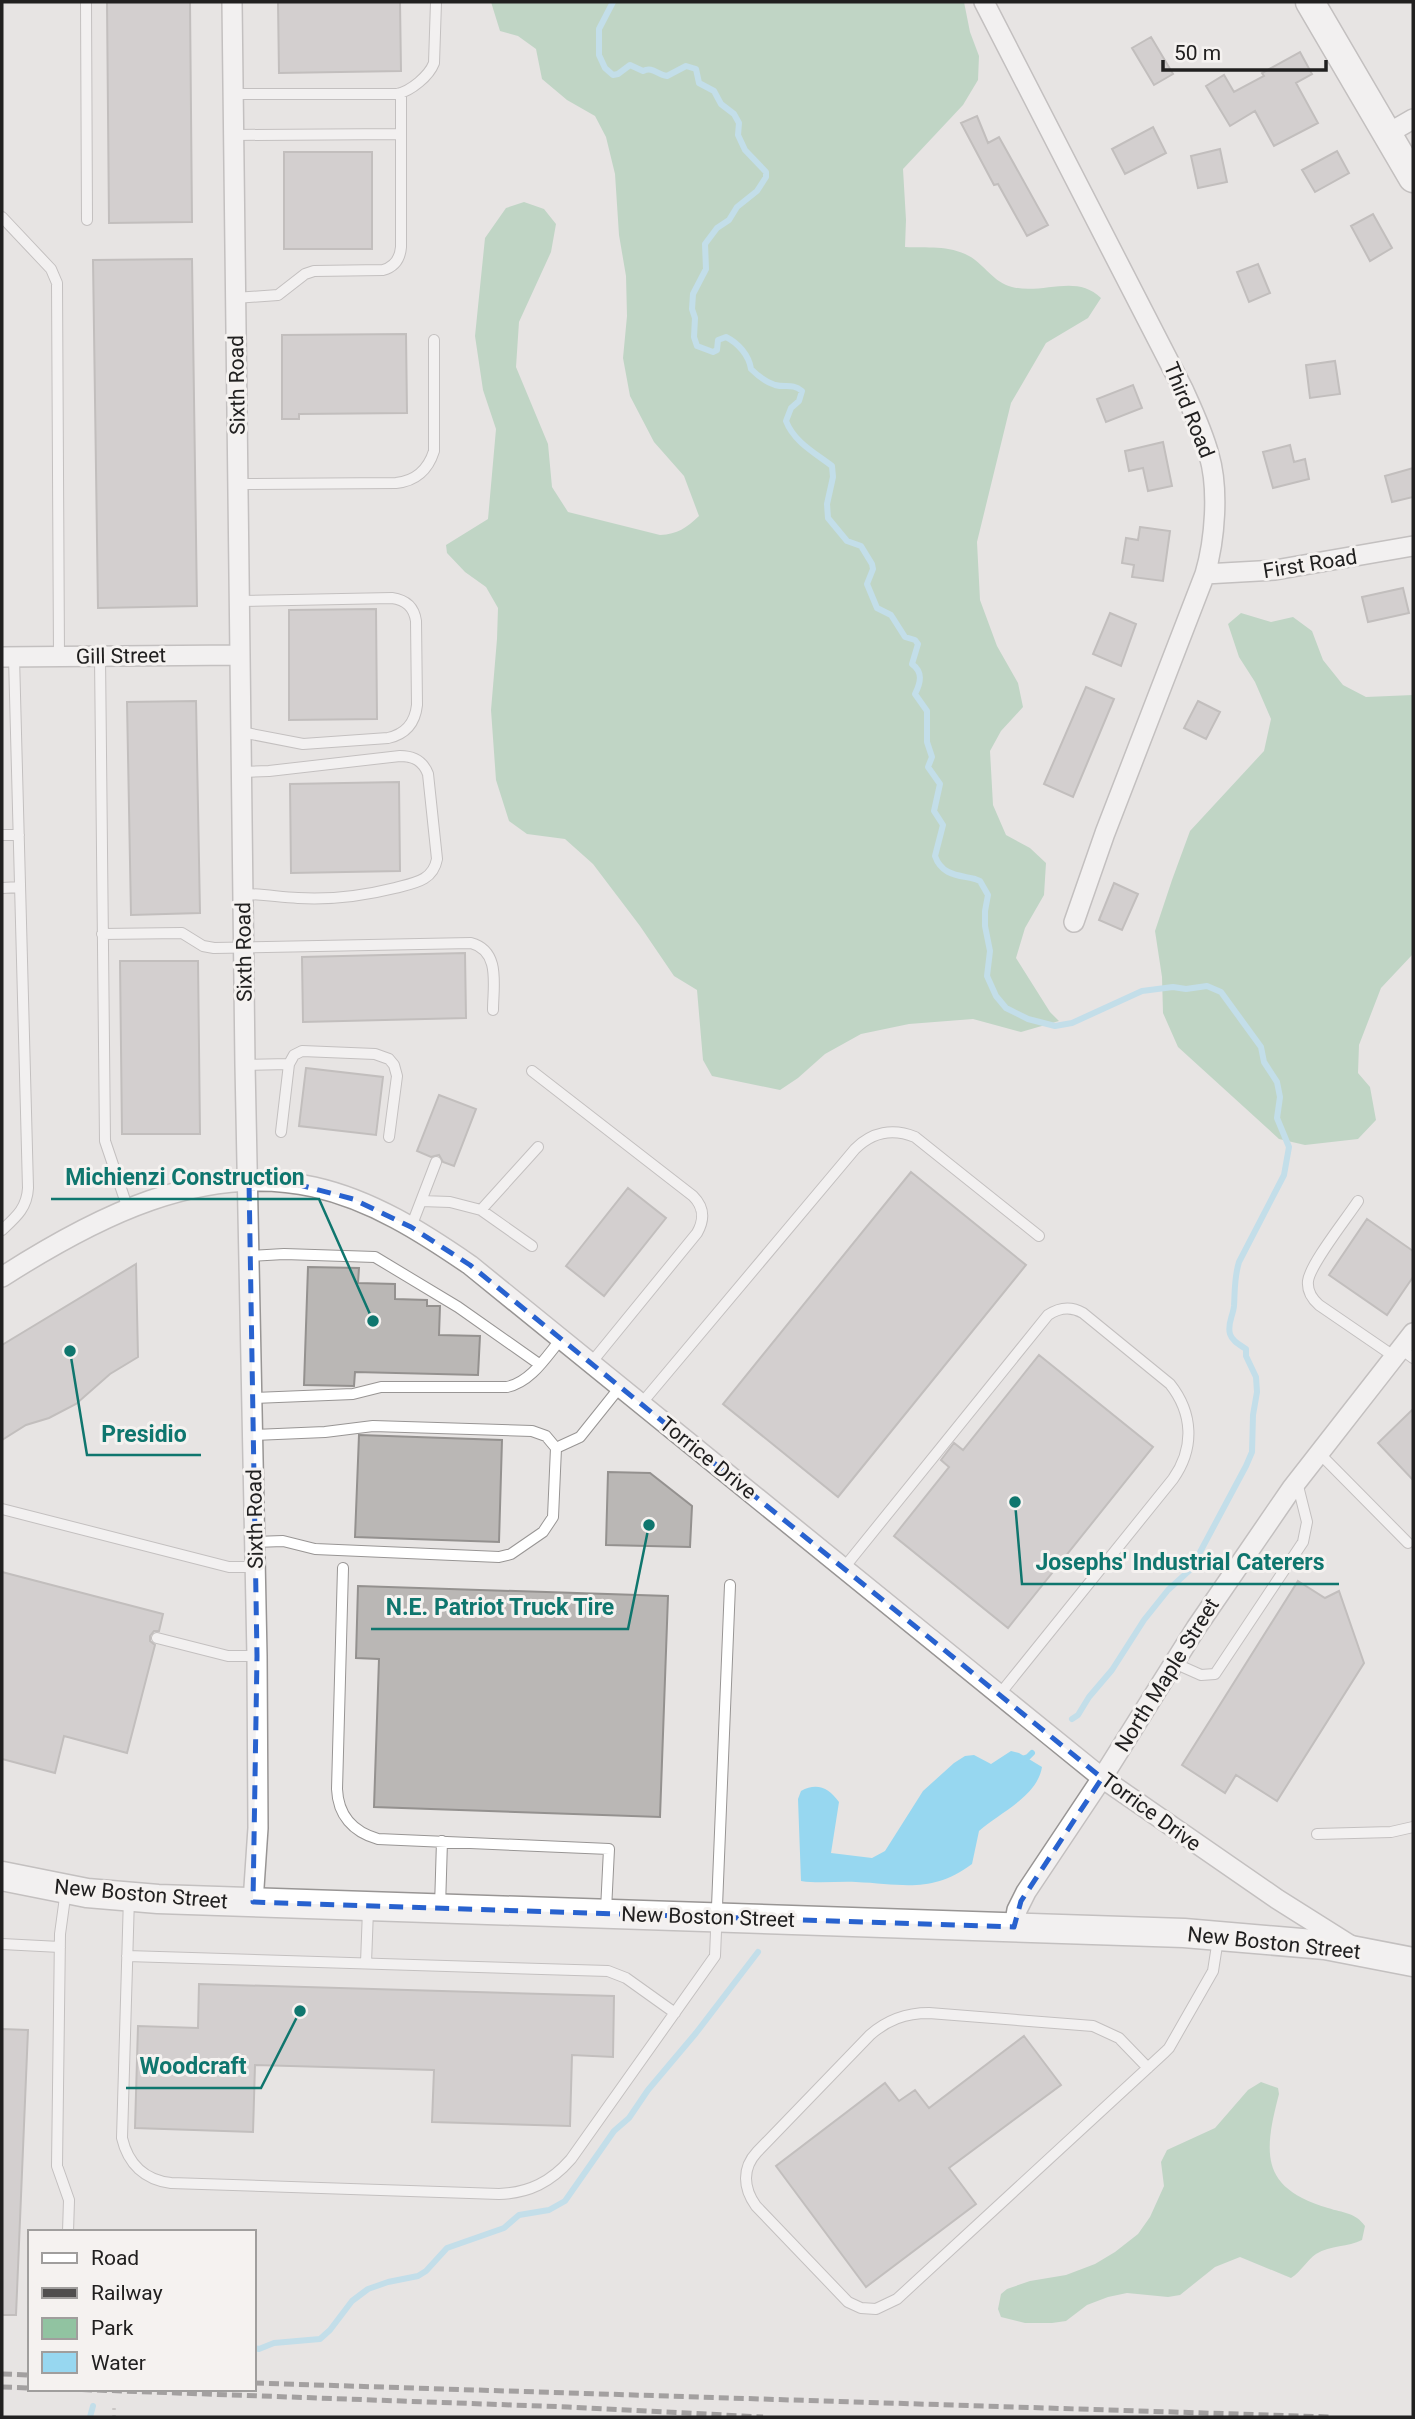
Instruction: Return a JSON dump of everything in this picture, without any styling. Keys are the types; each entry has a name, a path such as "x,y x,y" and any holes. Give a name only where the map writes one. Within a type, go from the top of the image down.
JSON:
{"main road":[{"path":"1310,2 1413,178"},
{"name":"New Boston Street","path":"2,1876 66,1889 129,1897 1219,1935 1294,1941 1358,1950 1413,1962"}],"street":[{"name":"Sixth Road","path":"232,2 245,1065 257,1656 258,1828 253,1902"},
{"name":"Third Road","path":"984,2 1183,389 1201,430 1213,480 1213,534 1205,574 1105,833 1074,922"},
{"path":"1387,134 1413,119"},
{"name":"First Road","path":"1205,574 1275,570 1413,546"},
{"name":"Gill Street","path":"8,657 240,655"},
{"name":"Torrice Drive","path":"2,1278 79,1230 128,1209 189,1189 248,1181 316,1187 353,1199 411,1227 470,1265 1102,1778 1266,1892 1358,1950"},
{"name":"North Maple Street","path":"1014,1927 1017,1910 1026,1892 1174,1663 1297,1482 1403,1355 1413,1333"}],"lane":[{"path":"86,2 87,220"},
{"path":"233,94 401,93 410,89 433,66 436,2"},
{"path":"236,298 278,295 311,271 379,270 394,264 401,247 401,93"},
{"path":"233,135 401,134"},
{"path":"2,217 51,269 57,282 59,656"},
{"path":"238,484 396,483 417,476 428,466 434,451 434,340"},
{"path":"239,601 392,598 408,605 415,621 417,705 415,716 405,731 388,738 310,744 241,732"},
{"path":"100,656 104,1141 128,1209"},
{"path":"2,1230 22,1211 28,1193 19,835 8,657"},
{"path":"242,772 400,756 415,758 428,774 437,859 432,872 421,881 361,896 299,898 243,894"},
{"path":"2,835 19,835"},
{"path":"2,888 20,887"},
{"path":"102,934 182,933 211,948 471,943 485,950 492,963 493,1010"},
{"path":"281,1132 289,1064 294,1055 302,1051 375,1054 389,1059 397,1076 389,1137"},
{"path":"245,1065 289,1064"},
{"path":"532,1071 693,1196 702,1213 702,1223 697,1233 591,1363"},
{"path":"640,1404 855,1149 870,1137 888,1132 906,1133 915,1137 1039,1236"},
{"path":"481,1210 538,1147"},
{"path":"411,1227 436,1162"},
{"path":"421,1201 450,1202 481,1210 532,1246"},
{"path":"1358,1201 1310,1273 1308,1288 1319,1305 1403,1355"},
{"path":"250,1256 284,1254 375,1257 458,1307 540,1364"},
{"path":"843,1569 1048,1315 1067,1308 1083,1313 1170,1384 1185,1408 1189,1426 1188,1445 1183,1463 1173,1479 999,1695"},
{"path":"253,1398 353,1394 382,1387 507,1387 523,1381 561,1339"},
{"path":"556,1448 580,1437 620,1387"},
{"path":"253,1435 325,1432 373,1426 532,1431 546,1436 556,1448 554,1511 551,1523 543,1532 511,1554 499,1557 315,1549 285,1542 255,1542"},
{"path":"1319,1453 1408,1543"},
{"path":"1174,1663 1201,1675 1215,1674 1303,1542 1307,1522 1297,1482"},
{"path":"2,1509 229,1567 256,1566"},
{"path":"344,1568 337,1789 340,1808 351,1824 372,1837 609,1849 606,1913"},
{"path":"129,1897 122,2138 132,2163 146,2175 163,2182 499,2194 526,2191 551,2178 570,2159 714,1959 718,1917 730,1585"},
{"path":"157,1638 228,1656 257,1656"},
{"path":"1317,1834 1391,1832 1413,1827"},
{"path":"440,1908 442,1841"},
{"path":"66,1889 60,1947 57,2166 69,2200 68,2230"},
{"path":"366,1964 368,1906"},
{"path":"1148,2068 1119,2038 1087,2024 929,2013 907,2014 887,2022 870,2035 757,2151 746,2171 748,2193 756,2206 848,2302 861,2308 884,2307 897,2299 1148,2068 1177,2038 1213,1971 1219,1935"},
{"path":"2,1944 60,1947"},
{"path":"127,1956 608,1971 626,1978 675,2013"}],"path":[{"path":"114,2403 114,2417"}],"highlighted area":[{"path":"249,1181 296,1184 353,1199 411,1227 470,1265 1102,1778 1021,1901 1014,1927 253,1902 257,1656"}],"green space":[{"path":"491,2 964,2 970,32 979,56 978,80 963,105 903,169 905,247 961,252 974,259 1000,282 1012,287 1081,287 1101,298 1088,318 1046,343 1011,403 977,542 980,600 997,646 1018,683 1023,707 1001,731 990,751 993,805 1006,835 1030,848 1046,863 1044,895 1025,928 1016,958 1050,1012 1059,1021 1021,1032 973,1019 909,1024 861,1034 825,1054 780,1090 712,1076 703,1060 697,990 674,976 593,864 565,839 527,834 509,821 496,780 491,710 498,608 486,587 465,572 447,553 446,545 488,519 496,429 483,390 475,336 485,238 506,208 524,202 544,209 556,224 551,252 519,322 516,367 548,444 552,487 568,512 660,535 681,530 699,516 684,476 654,442 630,396 623,358 627,316 626,276 619,235 615,174 606,137 595,116 567,100 542,79 536,49 518,36 500,31"},
{"path":"1241,613 1271,622 1293,617 1312,631 1323,660 1343,685 1366,697 1413,695 1413,954 1381,988 1359,1045 1358,1073 1370,1087 1376,1120 1358,1139 1305,1145 1279,1139 1178,1047 1163,1013 1162,977 1155,931 1190,831 1264,751 1271,719 1255,682 1239,657 1228,624"},
{"path":"1261,2082 1278,2088 1270,2135 1270,2152 1272,2166 1279,2179 1306,2200 1357,2218 1365,2226 1362,2240 1316,2254 1291,2278 1240,2257 1215,2267 1180,2295 1168,2297 1127,2293 1108,2297 1087,2305 1066,2321 1052,2323 1025,2323 1001,2317 998,2309 1001,2294 1007,2289 1030,2281 1066,2275 1095,2264 1138,2234 1150,2217 1164,2186 1161,2162 1167,2150 1215,2128 1248,2090"}],"water":[{"path":"1011,1751 1042,1767 1039,1778 1025,1796 979,1831 972,1864 943,1880 916,1885 801,1881 798,1799 801,1791 812,1787 822,1788 839,1802 831,1853 872,1858 885,1851 923,1791 954,1763 965,1756 974,1755 991,1764"}],"building":[{"path":"107,2 190,2 192,222 109,223"},
{"path":"278,2 400,2 401,71 279,73"},
{"path":"1151,37 1173,74 1154,85 1132,48"},
{"path":"1300,52 1312,74 1296,83 1318,123 1274,146 1255,111 1230,126 1206,86 1224,75 1234,92"},
{"path":"977,116 988,143 999,137 1048,225 1027,236 998,184 994,185 961,123"},
{"path":"1153,127 1166,153 1125,174 1112,149"},
{"path":"1220,149 1227,182 1198,188 1191,156"},
{"path":"1337,151 1349,173 1315,192 1302,170"},
{"path":"284,152 372,152 372,249 284,249"},
{"path":"1373,214 1392,248 1370,261 1351,226"},
{"path":"192,259 197,606 98,608 93,260"},
{"path":"1258,264 1270,293 1249,302 1237,272"},
{"path":"406,334 407,413 299,414 299,419 282,419 282,335"},
{"path":"1335,361 1340,394 1310,398 1306,365"},
{"path":"1133,385 1142,408 1106,422 1097,399"},
{"path":"1163,442 1172,486 1148,491 1143,468 1129,471 1125,451"},
{"path":"1290,445 1294,462 1305,459 1309,479 1273,488 1263,452"},
{"path":"1413,468 1413,497 1392,502 1385,476"},
{"path":"1140,527 1170,531 1163,581 1132,577 1134,565 1122,563 1126,538 1138,540"},
{"path":"1403,588 1409,613 1368,622 1362,597"},
{"path":"376,609 377,719 289,720 289,610"},
{"path":"1110,613 1136,624 1121,666 1093,654"},
{"path":"1086,687 1114,699 1073,797 1044,784"},
{"path":"196,701 200,913 131,915 127,702"},
{"path":"1198,701 1220,712 1206,739 1184,728"},
{"path":"399,782 400,871 291,873 290,784"},
{"path":"1114,883 1138,894 1122,930 1099,920"},
{"path":"465,953 466,1018 303,1022 302,957"},
{"path":"120,961 198,961 200,1134 122,1134"},
{"path":"306,1068 383,1077 376,1135 299,1126"},
{"path":"439,1095 476,1109 454,1166 443,1162 439,1155 431,1157 417,1151"},
{"path":"911,1172 1026,1265 838,1497 723,1404"},
{"path":"628,1188 666,1218 604,1296 566,1266"},
{"path":"1367,1219 1413,1251 1413,1277 1387,1315 1329,1275"},
{"path":"136,1264 138,1357 110,1374 76,1404 49,1418 26,1425 2,1440 2,1345"},
{"path":"308,1267 359,1268 358,1283 395,1284 395,1299 427,1300 427,1306 440,1306 439,1335 480,1336 478,1375 355,1372 354,1386 304,1385"},
{"path":"1039,1355 1153,1447 1008,1628 894,1536 949,1467 941,1460 954,1443 963,1450"},
{"path":"1413,1409 1413,1480 1378,1443"},
{"path":"359,1435 502,1440 499,1542 355,1537"},
{"path":"608,1472 650,1473 692,1506 690,1547 606,1545"},
{"path":"2,1572 163,1614 159,1631 154,1631 150,1636 150,1641 155,1645 127,1753 64,1736 55,1773 2,1759"},
{"path":"1298,1581 1325,1598 1339,1591 1364,1663 1277,1801 1236,1775 1225,1793 1182,1765"},
{"path":"358,1586 668,1596 660,1817 374,1807 379,1659 356,1658"},
{"path":"199,1984 614,1996 613,2057 572,2055 570,2126 432,2122 434,2070 255,2065 253,2132 135,2128 138,2026 198,2028"},
{"path":"2,2029 28,2030 16,2315 2,2315"},
{"path":"1024,2036 1061,2085 949,2168 976,2204 866,2287 776,2166 885,2083 899,2101 915,2090 929,2108"}],"waterway":[{"path":"613,2 599,29 599,55 605,68 613,75 630,65 667,76 686,66 696,69 699,83 714,91 721,104 734,114 739,123 738,135 745,150 766,172 766,177 757,191 737,207 729,220 717,228 705,244 706,269 693,294 694,337 697,346 713,352 717,350 718,340 726,337 742,350 751,369 762,378 775,385 792,386 802,391 786,421 800,441 832,466 828,518 847,541 861,546 872,564 873,569 867,584 877,608 891,615 905,637 918,644 912,664 918,670 920,678 915,694 927,711 927,742 932,757 928,767 940,784 934,811 943,825 935,856 947,871 980,881 988,895 985,911 990,951 987,976 996,996 1006,1008 1028,1019 1055,1026 1072,1023 1142,991 1207,986 1221,992 1261,1047 1264,1062 1277,1082 1280,1097 1277,1118 1289,1147 1284,1175 1239,1262 1229,1327 1232,1339 1246,1349 1246,1356 1256,1377 1252,1452 1191,1569 1168,1590 1144,1620 1112,1670 1078,1715 1072,1719"},
{"path":"1019,1760 1032,1753"},
{"path":"256,2348 274,2343 320,2339 352,2301 368,2289 418,2276 447,2248 504,2228 519,2215 549,2210 565,2201 614,2131 629,2118 648,2090 758,1952"},
{"path":"90,2417 93,2406"}],"railway":[{"path":"2,2374 28,2375"},
{"path":"256,2383 1331,2417"},
{"path":"2,2387 28,2388"},
{"path":"123,2391 763,2417"}],"place":[{"name":"Michienzi Construction","path":"373,1321"},
{"name":"Presidio","path":"70,1351"},
{"name":"Josephs' Industrial Caterers","path":"1015,1502"},
{"name":"N.E. Patriot Truck Tire","path":"649,1525"},
{"name":"Woodcraft","path":"300,2011"}]}
